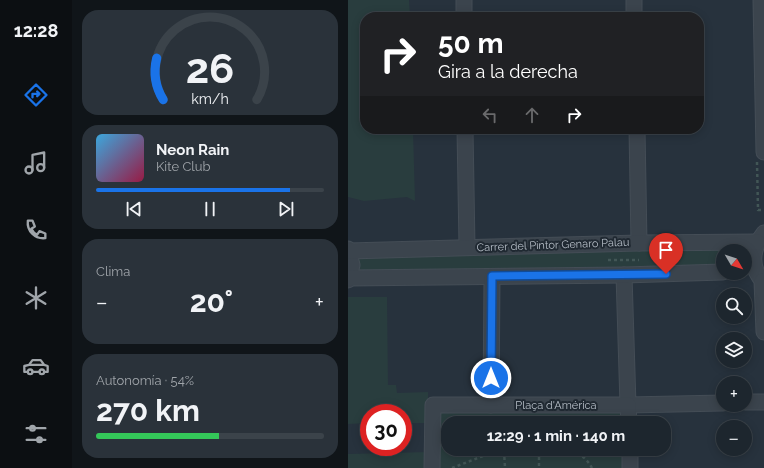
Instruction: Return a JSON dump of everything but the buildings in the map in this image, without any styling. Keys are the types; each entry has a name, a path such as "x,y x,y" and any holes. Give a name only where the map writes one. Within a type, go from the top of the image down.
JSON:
{"street":[{"path":"464,0 464,12"},
{"path":"634,0 634,12"},
{"path":"761,0 764,152"},
{"path":"465,134 467,248"},
{"path":"636,134 639,243"},
{"path":"760,238 754,251 754,263 764,332"},
{"name":"Carrer del Pintor Genaro Palau","path":"349,250 639,243 760,238"},
{"path":"349,250 352,265 349,279 716,272"},
{"path":"624,275 629,416"},
{"path":"491,405 492,276"},
{"path":"752,402 764,402"},
{"name":"Plaça d'América","path":"432,468 432,405 628,405 716,403"},
{"path":"630,456 630,468"}],"path":[{"path":"452,468 483,456"},
{"path":"504,456 505,468"},
{"path":"539,456 539,468"},
{"path":"582,456 592,468"}],"green space":[{"path":"348,0 409,0 410,12 360,12 360,134 413,134 415,201 407,197 364,201 348,197"},
{"path":"757,242 756,271 752,271 752,244 716,244 716,272 349,278 349,251"},
{"path":"348,297 387,297 388,385 396,385 397,393 428,392 428,423 412,423 412,404 360,404 360,423 348,424"},
{"path":"626,408 626,416 441,416 441,456 627,456 627,468 436,468 436,410"},
{"path":"412,452 428,452 428,468 348,468 348,454 360,454 360,456 412,456"}],"route":[{"path":"491,378 492,276 666,274"}]}
